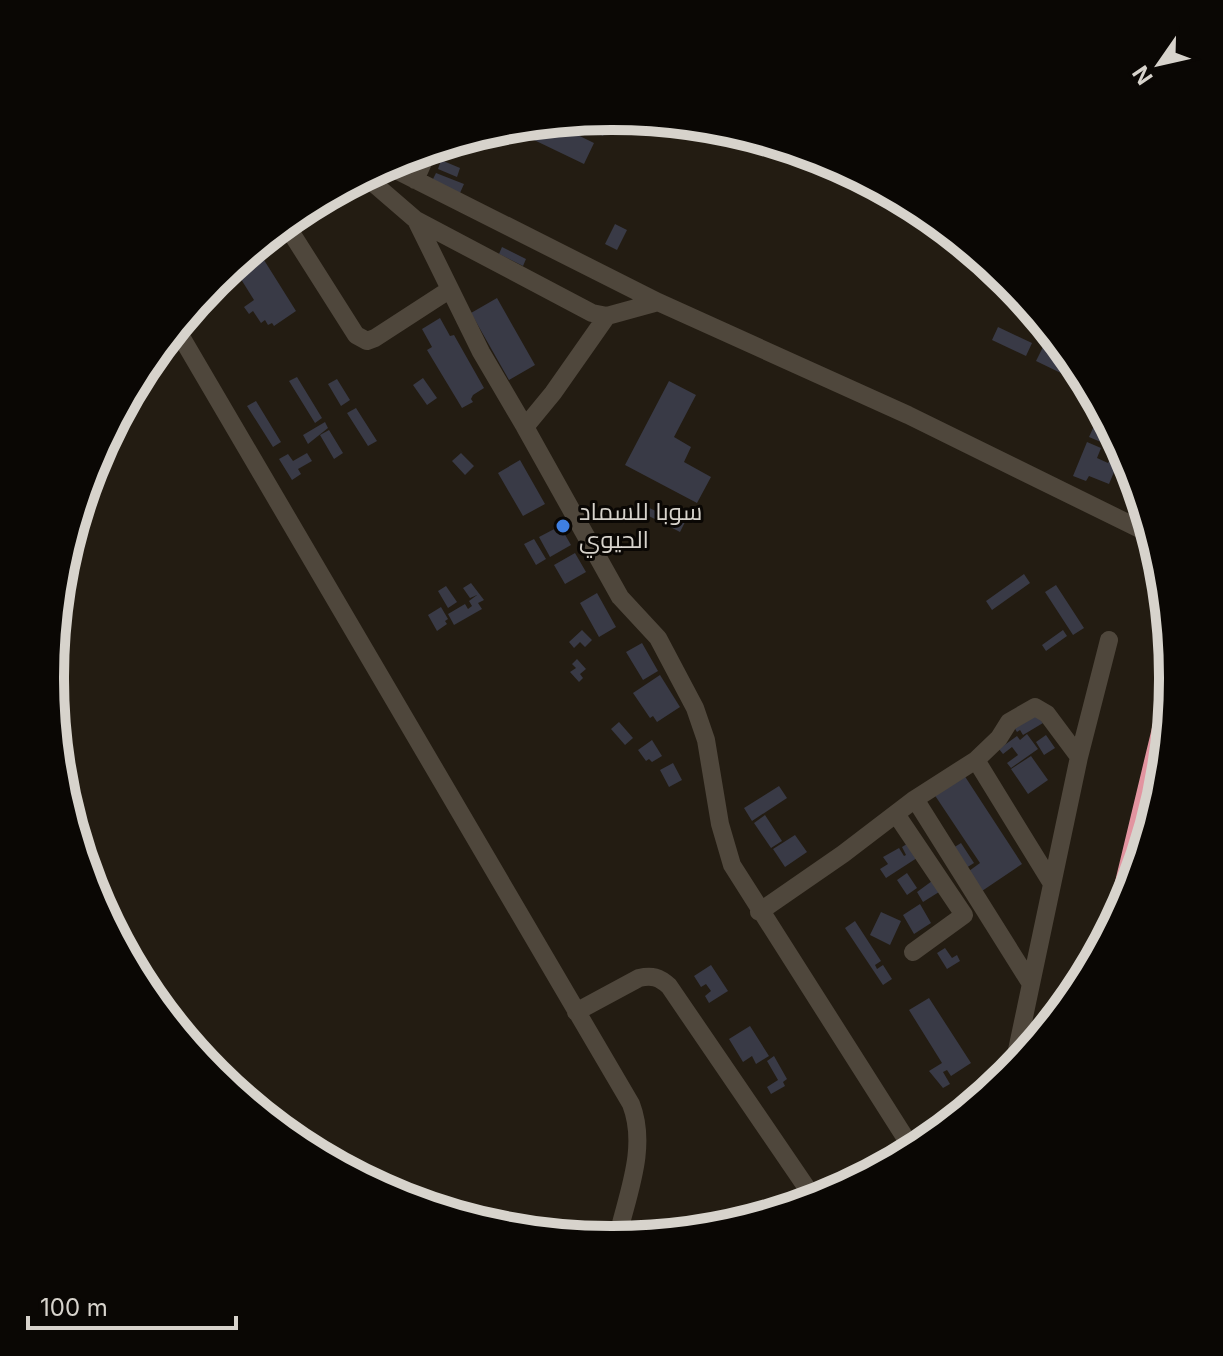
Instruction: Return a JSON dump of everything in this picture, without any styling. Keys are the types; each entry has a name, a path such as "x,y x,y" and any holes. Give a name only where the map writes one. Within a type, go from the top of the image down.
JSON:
{"street":[{"path":"415,180 422,165"},
{"path":"401,173 658,302 908,415 1138,528"},
{"path":"375,184 416,220 592,313 607,316 658,302"},
{"path":"416,220 487,364 620,597 658,638 695,708 709,751 726,852 759,912 906,1139"},
{"path":"292,234 356,335 367,341 449,290"},
{"path":"525,427 607,316"},
{"path":"182,339 576,1012 620,1081 637,1118 639,1134 620,1226"},
{"path":"1018,1044 1079,757 1109,640"},
{"path":"759,912 915,799 976,760 999,738 1009,722 1035,707 1047,714 1079,757"},
{"path":"976,760 1051,882"},
{"path":"915,799 1031,984"},
{"path":"896,814 964,915 913,952"},
{"path":"576,1012 639,978 650,976 661,979 669,986 807,1189"}],"building":[{"path":"572,132 594,143 584,164 528,137"},
{"path":"441,160 460,168 457,177 438,169"},
{"path":"436,173 464,184 460,193 432,181"},
{"path":"615,224 627,230 617,250 605,244"},
{"path":"502,247 526,259 523,266 499,254"},
{"path":"264,260 296,311 274,326 272,323 268,325 265,320 261,323 253,311 249,314 244,307 254,300 239,277"},
{"path":"497,298 535,365 509,380 471,313"},
{"path":"440,318 450,336 454,335 484,388 473,395 473,402 462,408 427,350 432,347 422,329"},
{"path":"998,327 1032,343 1026,356 992,340"},
{"path":"1045,343 1066,373 1065,375 1036,361"},
{"path":"297,377 322,418 315,423 289,381"},
{"path":"423,378 437,398 427,405 413,385"},
{"path":"337,379 350,400 341,406 328,384"},
{"path":"669,381 696,395 674,437 691,447 684,462 711,477 697,503 625,465"},
{"path":"256,401 281,442 273,447 247,406"},
{"path":"356,408 377,441 368,446 347,413"},
{"path":"325,422 328,428 308,444 303,435"},
{"path":"1094,426 1099,428 1107,444 1089,437"},
{"path":"329,430 343,453 334,459 320,435"},
{"path":"1087,442 1101,448 1097,458 1108,463 1112,458 1116,466 1109,484 1089,476 1086,481 1073,476"},
{"path":"307,453 312,461 298,469 301,474 292,480 279,459 288,454 293,461"},
{"path":"461,453 474,466 465,475 452,461"},
{"path":"520,460 545,504 523,516 498,473"},
{"path":"647,507 678,521 681,515 687,518 680,532 643,513"},
{"path":"560,526 571,545 550,557 539,537"},
{"path":"534,539 546,559 536,565 524,544"},
{"path":"575,553 586,572 565,584 554,565"},
{"path":"1024,574 1030,583 992,610 986,601"},
{"path":"471,583 484,600 478,603 482,609 454,625 448,614 465,604 468,609 472,606 469,601 477,595 470,598 463,588"},
{"path":"1056,585 1084,628 1073,635 1045,592"},
{"path":"446,586 457,602 448,608 438,591"},
{"path":"597,593 616,627 599,637 580,603"},
{"path":"441,607 448,619 445,621 447,624 437,631 428,615"},
{"path":"582,630 592,640 585,647 580,642 574,648 569,642"},
{"path":"1063,630 1067,636 1046,651 1042,645"},
{"path":"642,643 658,671 643,680 626,652"},
{"path":"577,659 586,669 580,674 583,678 579,682 570,672 576,668 572,664"},
{"path":"660,675 680,707 657,722 653,716 650,718 633,693"},
{"path":"1034,710 1043,723 1023,735 1020,730 1017,732 1012,724"},
{"path":"619,722 633,738 625,745 611,729"},
{"path":"1027,734 1038,749 1011,768 1007,763 1018,755 1012,747 1003,754 999,749 1017,736 1020,740"},
{"path":"1046,735 1055,748 1044,755 1036,742"},
{"path":"652,740 662,756 652,762 649,759 646,761 638,750"},
{"path":"1031,756 1048,780 1028,794 1011,769"},
{"path":"673,763 682,780 669,787 660,770"},
{"path":"964,775 1022,864 982,891 969,871 980,863 934,794"},
{"path":"779,786 787,798 752,821 744,808"},
{"path":"765,815 782,841 771,848 754,823"},
{"path":"795,835 807,852 785,867 773,849"},
{"path":"910,842 920,856 886,878 880,869 888,864 883,857 899,848 906,855 902,847"},
{"path":"961,843 974,863 966,868 953,848"},
{"path":"907,873 917,888 907,895 897,880"},
{"path":"932,881 939,892 923,902 917,892"},
{"path":"920,904 931,923 914,934 903,915"},
{"path":"881,912 901,921 890,945 870,935"},
{"path":"855,921 881,961 875,965 877,969 883,965 892,979 883,985 845,928"},
{"path":"945,948 952,958 957,955 960,961 947,969 937,953"},
{"path":"711,965 728,991 709,1003 705,996 711,991 706,984 701,987 694,976"},
{"path":"929,998 971,1063 951,1076 947,1070 943,1072 950,1084 943,1088 929,1071 942,1063 909,1010"},
{"path":"750,1026 769,1056 756,1064 752,1056 743,1062 729,1039"},
{"path":"774,1056 787,1079 783,1082 785,1086 771,1094 767,1087 778,1080 767,1061"}],"place":[{"name":"سوبا للسماد الحيوي","path":"563,526"}]}
